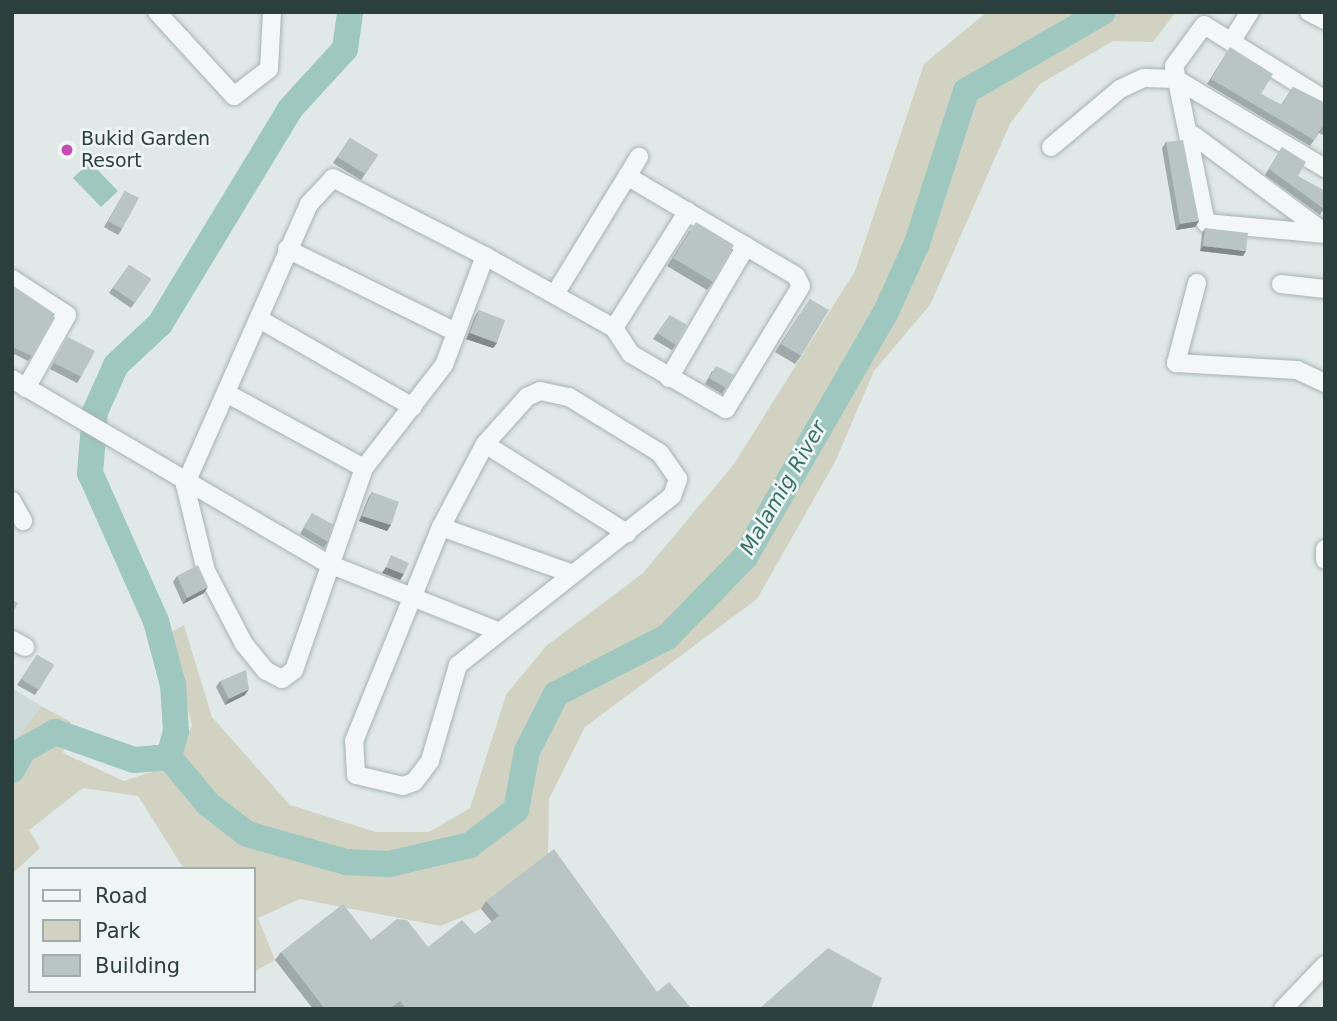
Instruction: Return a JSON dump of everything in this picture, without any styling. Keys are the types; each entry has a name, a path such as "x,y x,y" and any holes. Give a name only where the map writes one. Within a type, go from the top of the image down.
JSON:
{"street":[{"path":"157,12 234,96 269,69 269,17"},
{"path":"1231,42 1250,12"},
{"path":"1325,100 1204,25 1174,66 1193,135 1206,223 1325,234"},
{"path":"1051,147 1119,89 1144,78 1176,79 1325,168"},
{"path":"1193,135 1325,234"},
{"path":"555,294 639,157"},
{"path":"485,256 454,331 444,365 364,468 294,670 282,680 254,660 224,608 194,544 185,485 261,320 287,249 309,204 333,178 485,256 614,328 631,354 726,410 801,286 796,276 627,176"},
{"path":"614,328 688,211"},
{"path":"669,378 746,246"},
{"path":"287,249 454,331"},
{"path":"12,279 67,315 19,384 185,485 329,564 410,601 497,631"},
{"path":"1198,283 1176,363 1297,370 1325,383"},
{"path":"1281,284 1325,289"},
{"path":"261,320 412,407"},
{"path":"540,391 569,397 660,453 678,478 672,496 627,533 570,573 458,665 430,761 414,782 403,786 356,775 354,741 441,527 485,444 527,397 540,391"},
{"path":"228,394 364,468"},
{"path":"485,444 627,533"},
{"path":"12,501 23,521"},
{"path":"441,527 570,573"},
{"path":"1325,549 1325,560"},
{"path":"1283,1009 1325,965"}],"shaded area":[{"path":"90,162 118,191 101,207 73,178"},
{"path":"12,688 41,706 12,746"}],"green space":[{"path":"987,12 1176,12 1153,42 1113,41 1040,84 1010,124 930,305 874,371 835,462 757,599 585,727 549,799 548,857 481,909 441,926 300,899 258,918 275,960 256,971 256,867 183,867 138,796 83,788 29,830 40,848 12,874 12,746 41,706 71,722 63,753 124,781 166,767 192,726 169,633 184,625 212,717 290,805 376,832 429,832 470,808 506,695 546,646 643,573 734,464 855,271 924,64"}],"building":[{"path":"1230,47 1273,74 1261,94 1282,105 1293,87 1325,103 1325,129 1322,127 1314,140 1211,79"},
{"path":"350,138 378,155 365,174 337,157"},
{"path":"1183,140 1199,221 1180,224 1166,142"},
{"path":"1282,147 1306,162 1298,176 1325,191 1324,209 1269,169"},
{"path":"125,191 139,198 122,229 108,221"},
{"path":"696,222 734,245 713,282 673,258"},
{"path":"1205,228 1248,233 1246,251 1203,246"},
{"path":"129,265 151,279 135,303 113,288"},
{"path":"12,285 55,314 32,356 12,347"},
{"path":"810,299 829,310 801,356 781,344"},
{"path":"479,310 505,320 497,343 470,333"},
{"path":"670,315 687,325 676,345 657,333"},
{"path":"68,337 95,351 81,377 54,363"},
{"path":"716,366 734,375 726,388 709,378"},
{"path":"372,492 399,502 391,525 362,516"},
{"path":"312,513 334,525 328,542 304,528"},
{"path":"391,555 409,563 404,574 386,567"},
{"path":"198,565 208,587 187,598 177,576"},
{"path":"12,600 18,603 12,614"},
{"path":"37,655 54,665 39,690 21,679"},
{"path":"246,670 249,689 229,699 220,681"},
{"path":"554,849 657,992 669,982 692,1009 406,1009 400,1001 389,1009 325,1009 281,952 343,904 371,940 397,919 407,920 428,947 462,920 475,934 499,916 486,901"},
{"path":"828,948 882,978 871,1009 759,1009"}],"waterway":[{"path":"169,757 176,731 173,685 156,621 90,473 95,412 116,365 160,324 290,109 345,49 350,12"},
{"name":"Malamig River","path":"169,757 208,804 247,834 346,862 389,864 470,845 516,810 527,751 556,694 667,637 745,557 885,314 917,243 966,91 1103,12"},
{"name":"Malamig River","path":"12,770 23,750 55,732 134,760 169,757"}],"place":[{"name":"Bukid Garden Resort","path":"67,150"}]}
